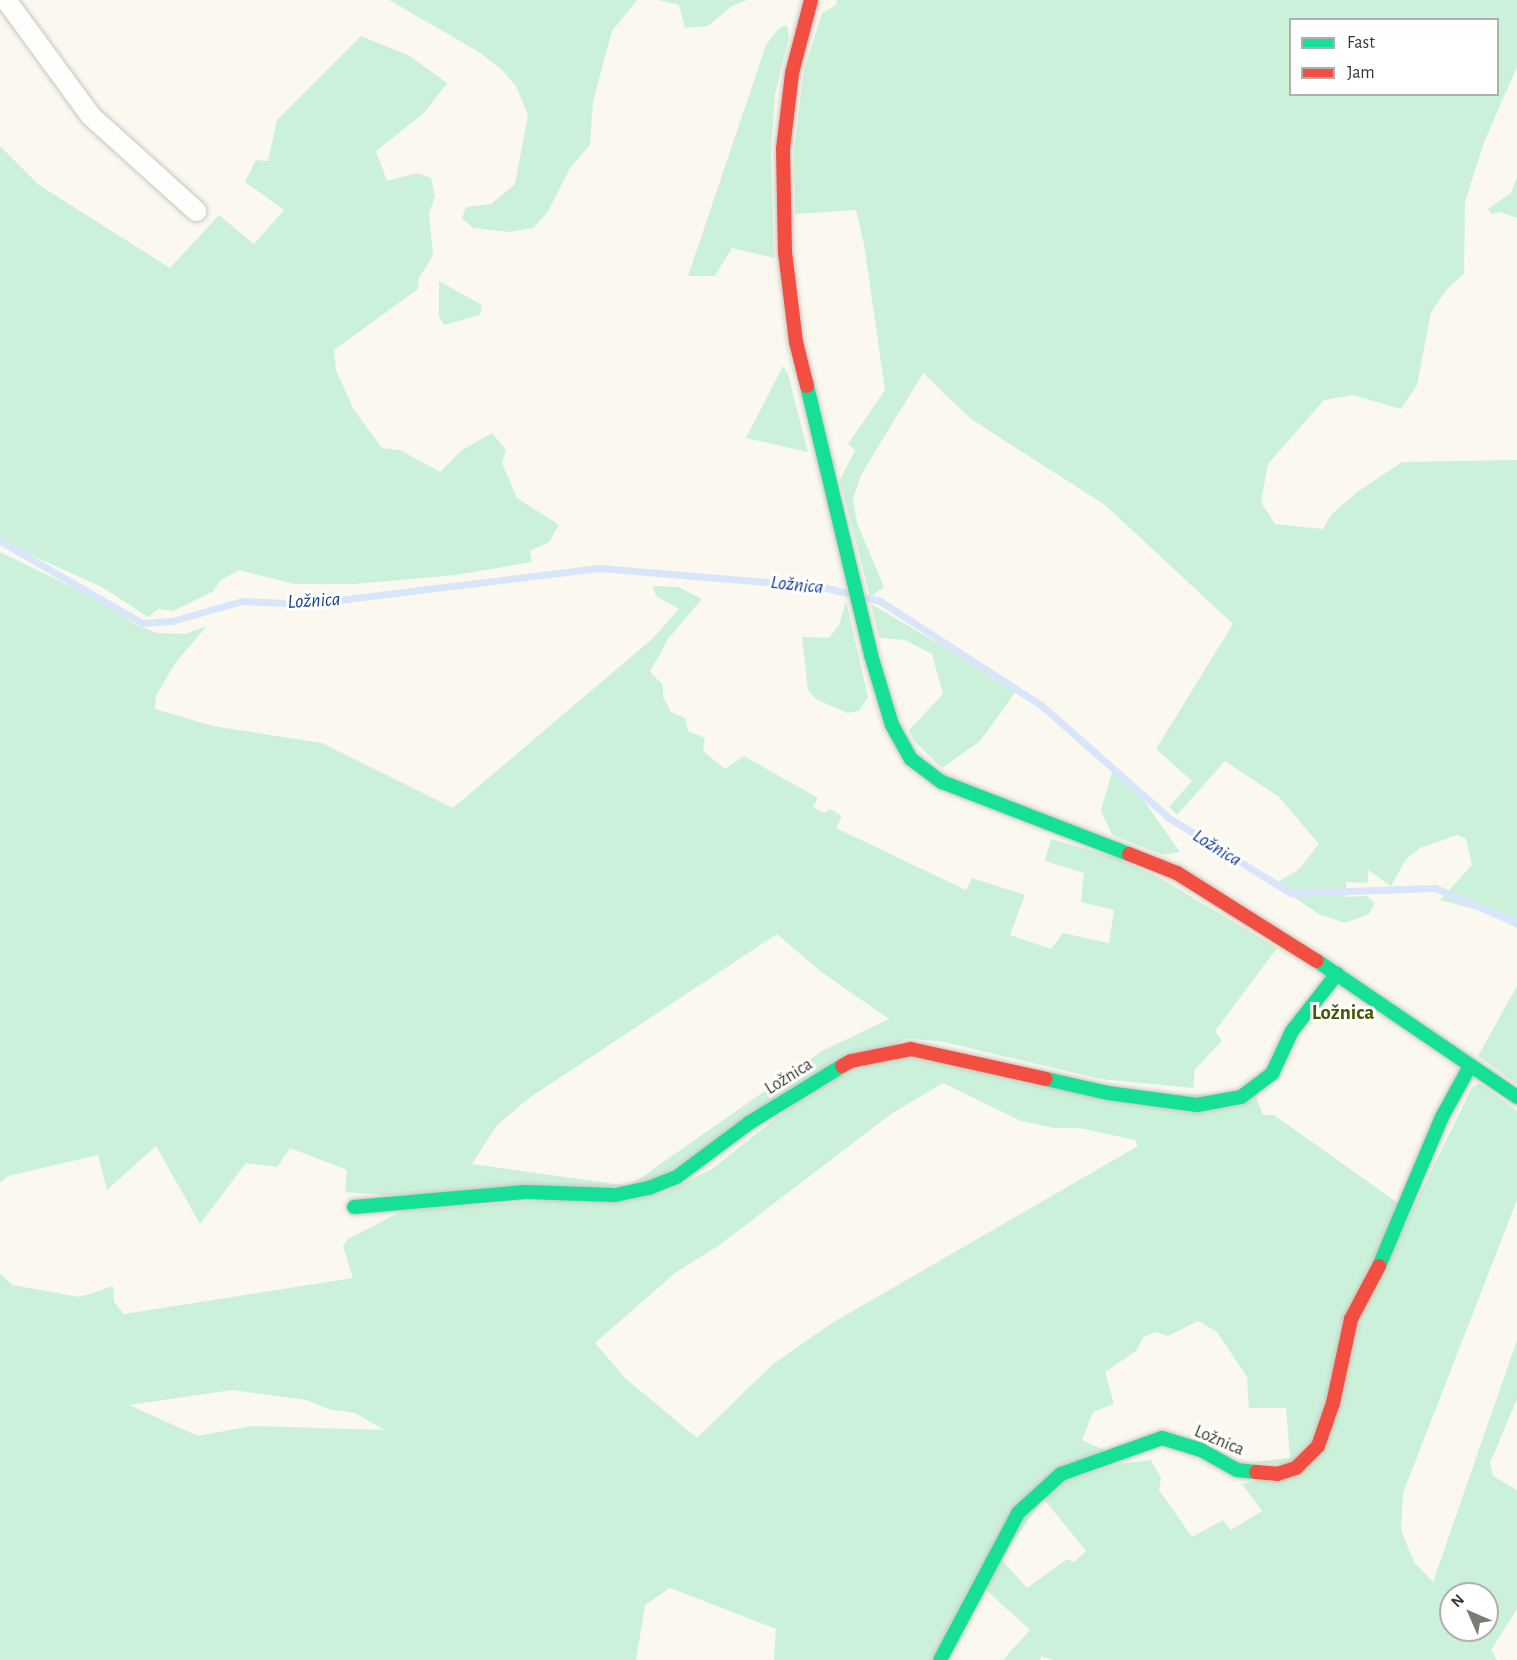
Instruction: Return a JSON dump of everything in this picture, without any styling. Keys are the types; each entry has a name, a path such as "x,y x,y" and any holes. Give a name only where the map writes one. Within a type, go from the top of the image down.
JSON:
{"street":[{"path":"6,0 91,116 196,212"},
{"path":"811,0 792,73 783,149 785,253 796,342 850,554 871,656 892,725 911,759 942,782 1177,873 1337,974 1517,1097"},
{"name":"Ložnica","path":"354,1207 525,1192 615,1195 649,1188 678,1176 749,1123 851,1060 911,1049 1108,1093 1197,1105 1219,1104 1241,1097 1272,1074 1292,1031 1337,974"},
{"name":"Ložnica","path":"940,1660 1018,1513 1062,1474 1162,1438 1201,1450 1237,1470 1277,1474 1296,1468 1318,1446 1333,1403 1351,1319 1379,1267 1442,1117 1470,1066"}],"green space":[{"path":"389,0 637,0 612,31 593,101 590,145 570,168 547,213 533,228 509,232 473,228 462,218 466,207 491,204 515,184 528,115 516,86 501,69 479,52"},
{"path":"659,0 747,0 732,6 708,26 685,28 679,5"},
{"path":"837,0 1517,0 1517,67 1484,142 1465,202 1464,274 1447,289 1431,312 1417,385 1401,409 1353,395 1324,400 1268,464 1261,502 1275,524 1323,529 1331,515 1357,492 1402,462 1517,460 1517,928 1486,912 1440,900 1472,865 1466,839 1457,835 1420,848 1406,859 1391,886 1368,870 1368,883 1346,882 1346,897 1367,896 1375,903 1369,914 1345,923 1319,914 1274,884 1298,870 1319,844 1279,797 1225,761 1177,815 1169,807 1192,781 1156,749 1233,624 1105,505 971,419 923,373 861,475 853,499 857,523 884,587 870,597 840,480 855,450 848,444 885,390 864,244 856,210 795,214 794,150 804,70 822,13 836,5"},
{"path":"787,25 789,36 775,94 771,153 774,258 732,248 715,276 688,276 766,45 778,29"},
{"path":"361,36 410,56 447,83 425,112 376,151 387,181 417,173 431,178 435,197 429,213 433,256 419,278 418,289 334,350 336,370 354,410 382,448 400,450 440,472 462,450 492,433 506,450 502,463 517,498 559,525 549,542 530,551 532,562 456,575 355,584 295,584 239,570 221,580 212,592 173,611 158,609 148,617 102,587 0,541 0,146 39,185 170,268 219,215 254,244 284,210 245,182 256,160 268,161 277,120"},
{"path":"1517,177 1517,218 1499,212 1492,214 1488,209 1511,193"},
{"path":"439,281 482,305 480,315 444,325 439,316"},
{"path":"783,366 788,374 808,452 746,438"},
{"path":"0,552 99,600 136,625 157,633 185,634 207,626 176,662 156,696 155,709 213,726 322,743 453,808 652,639 679,609 656,596 653,586 678,587 702,599 668,639 650,672 663,685 663,697 671,712 685,718 688,731 705,738 703,751 725,769 744,756 818,798 813,807 824,813 830,809 842,816 836,828 966,890 972,878 1025,895 1010,935 1051,949 1063,933 1109,943 1114,910 1081,902 1084,873 1045,861 1051,839 1114,857 1160,878 1277,948 1215,1031 1222,1041 1195,1069 1193,1088 1101,1079 944,1042 907,1038 643,1185 630,1186 822,1051 889,1019 820,971 777,934 529,1098 497,1125 472,1164 626,1186 385,1195 345,1192 347,1170 290,1148 277,1167 246,1163 200,1224 156,1146 107,1190 98,1155 8,1176 0,1183"},
{"path":"846,601 868,697 859,711 847,713 816,699 808,690 802,637 829,638 839,625"},
{"path":"871,604 1017,690 980,741 942,768 914,741 909,730 943,694 932,654 905,640 879,638"},
{"path":"1113,769 1135,788 1180,852 1163,855 1112,835 1101,810"},
{"path":"1517,986 1517,1084 1478,1056"},
{"path":"906,1054 1086,1095 1255,1094 1263,1115 1274,1115 1402,1206 1317,1439 1293,1465 1252,1462 1290,1458 1286,1408 1249,1408 1247,1377 1217,1332 1198,1321 1168,1336 1156,1332 1143,1337 1136,1351 1105,1372 1114,1404 1093,1412 1082,1440 1113,1454 1068,1463 930,1660 774,1660 776,1629 670,1588 645,1605 636,1660 0,1660 0,1273 12,1285 80,1297 113,1286 114,1302 124,1314 353,1278 343,1246 348,1239 404,1210 663,1193 712,1169 827,1078","holes":["943,1083 1021,1121 1054,1128 1079,1128 1135,1140 1138,1146 832,1323 773,1364 697,1438 625,1378 595,1343 675,1273 718,1246 891,1114","232,1390 307,1400 328,1409 355,1413 385,1430 251,1426 198,1436 129,1405"]},
{"path":"1479,1083 1517,1111 1517,1200 1403,1493 1401,1530 1414,1562 1433,1582 1517,1340 1517,1399 1490,1463 1493,1476 1517,1490 1517,1609 1499,1637 1499,1582 1439,1582 1439,1642 1496,1642 1491,1650 1497,1660 1053,1660 1041,1656 1040,1660 1003,1660 1030,1630 985,1589 999,1557 1027,1588 1067,1559 1074,1562 1086,1551 1043,1498 1059,1482 1118,1464 1151,1460 1161,1478 1159,1490 1192,1537 1223,1520 1231,1530 1262,1511 1242,1484 1301,1472 1353,1330 1472,1088"}],"waterway":[{"name":"Ložnica","path":"0,541 142,623 172,621 242,601 306,604 599,568 823,587 851,594"},
{"name":"Ložnica","path":"865,597 880,601 1041,705 1169,818 1291,893 1435,888 1517,923"}],"traffic: fast":[{"path":"807,386 871,655 892,725 911,759 942,782 1129,854"},
{"path":"1317,961 1517,1097"},
{"path":"1046,1079 1108,1093 1197,1105 1241,1097 1272,1074 1292,1031 1337,974"},
{"path":"354,1207 525,1192 615,1195 649,1188 678,1176 749,1123 842,1066"},
{"path":"1379,1266 1442,1117 1470,1066"},
{"path":"940,1660 1018,1513 1061,1474 1162,1438 1201,1450 1237,1470 1256,1472"}],"traffic: jam":[{"path":"807,386 796,342 785,253 783,149 792,73 811,0"},
{"path":"1129,854 1177,873 1317,961"},
{"path":"842,1066 851,1061 911,1049 1046,1079"},
{"path":"1256,1472 1277,1474 1296,1468 1318,1446 1333,1403 1351,1319 1379,1266"}],"district":[{"name":"Ložnica","path":"1343,1013"}]}
